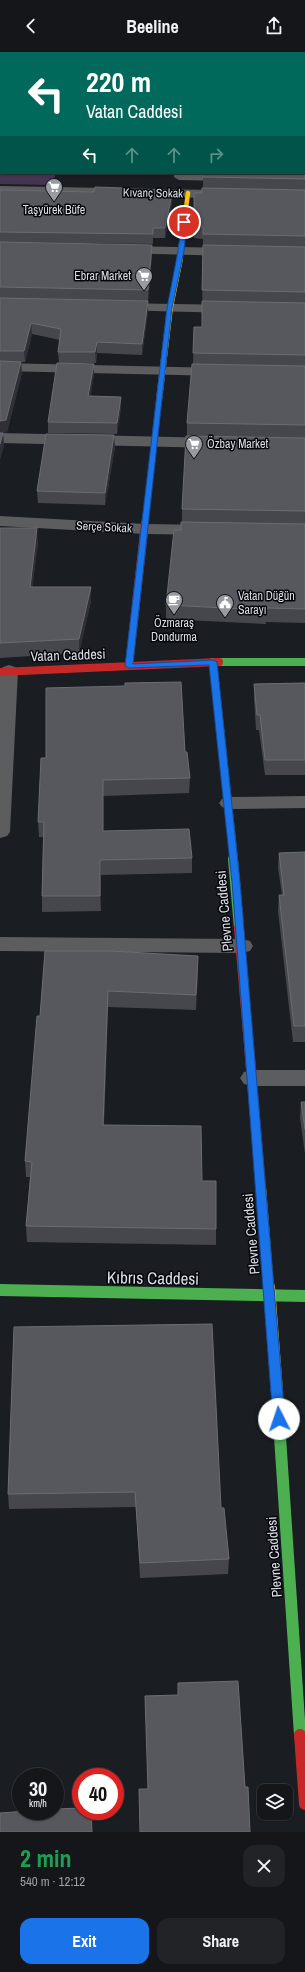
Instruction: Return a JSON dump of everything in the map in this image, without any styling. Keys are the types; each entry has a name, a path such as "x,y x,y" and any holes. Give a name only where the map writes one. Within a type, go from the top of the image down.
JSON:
{"street":[{"name":"Kıvanç Sokak","path":"0,190 227,194"},
{"path":"129,666 162,371 170,308 181,251 188,193"},
{"path":"110,250 243,252"},
{"path":"108,306 241,309"},
{"path":"0,367 234,372"},
{"path":"0,438 234,444"},
{"name":"Serçe Sokak","path":"0,521 145,529 229,530"},
{"name":"Vatan Caddesi","path":"5,671 213,662 305,662"},
{"name":"Plevne Caddesi","path":"213,662 229,803 242,946 270,1297 298,1601 305,1804"},
{"path":"0,832 5,671"},
{"path":"229,803 305,802"},
{"path":"0,944 242,946"},
{"path":"252,1078 305,1078"},
{"name":"Kıbrıs Caddesi","path":"0,1290 270,1297 305,1296"}],"lane":[{"path":"179,174 179,177 234,178"}],"shaded area":[{"path":"0,174 56,174 52,185 0,184"}],"building":[{"path":"203,174 305,174 305,179 203,177"},
{"path":"95,187 124,188 123,192 172,194 165,228 153,228 153,234 0,232 0,190 94,192"},
{"path":"202,188 305,190 305,236 203,234 203,227 194,227 194,193 202,193"},
{"path":"0,242 152,245 148,290 0,287"},
{"path":"203,245 305,247 305,292 202,290"},
{"path":"0,298 148,301 142,344 97,342 95,352 58,352 61,329 31,323 24,351 0,351"},
{"path":"202,301 305,303 305,355 193,353 194,327 202,327"},
{"path":"0,361 21,362 6,420 0,421"},
{"path":"57,363 94,364 88,396 121,397 117,423 48,422"},
{"path":"192,364 305,366 305,425 187,423"},
{"path":"0,433 3,433 0,444"},
{"path":"46,434 114,435 105,493 37,491"},
{"path":"186,436 305,438 305,511 182,509"},
{"path":"181,522 305,524 305,609 267,608 267,610 166,605 174,530 181,530"},
{"path":"0,528 37,528 30,587 91,587 79,639 0,643"},
{"path":"181,682 185,752 187,752 190,778 103,780 103,831 189,829 192,858 100,860 100,896 42,896 44,822 38,822 41,758 46,758 46,688 125,686 125,683"},
{"path":"305,683 305,760 265,760 260,715 257,715 254,684"},
{"path":"305,852 305,1026 294,1026 279,895 284,895 279,853"},
{"path":"45,951 110,951 198,956 196,995 108,991 103,1125 201,1126 202,1181 216,1181 216,1229 26,1226 32,1162 25,1161 37,1016 40,1016"},
{"path":"301,1102 305,1102 305,1129"},
{"path":"212,1324 221,1508 224,1508 229,1559 140,1563 135,1492 8,1494 14,1327"},
{"path":"238,1681 245,1787 248,1787 250,1832 140,1832 139,1789 148,1789 145,1696 178,1695 178,1683"},
{"path":"72,1808 72,1820 91,1820 92,1832 0,1832 0,1813 12,1812 12,1820 64,1820 64,1809"}],"traffic: fast":[{"path":"213,662 229,803 239,928"},
{"path":"219,662 305,662"},
{"path":"0,1290 305,1296"},
{"path":"277,1392 300,1735"}],"traffic: slow":[{"path":"159,400 170,308 181,251 188,193"},
{"path":"261,1187 277,1392"}],"traffic: jam":[{"path":"129,666 159,400"},
{"path":"0,672 219,662"},
{"path":"239,928 261,1187"},
{"path":"300,1735 305,1804"}],"place":[{"name":"Taşyürek Büfe","path":"54,202"},
{"name":"Ebrar Market","path":"144,291"},
{"name":"Özbay Market","path":"194,459"},
{"name":"Özmaraş Dondurma","path":"174,615"},
{"name":"Vatan Düğün Sarayı","path":"225,618"}],"route":[{"path":"184,222 181,251 170,308 129,666 213,662 229,803 243,960 279,1419"}]}
